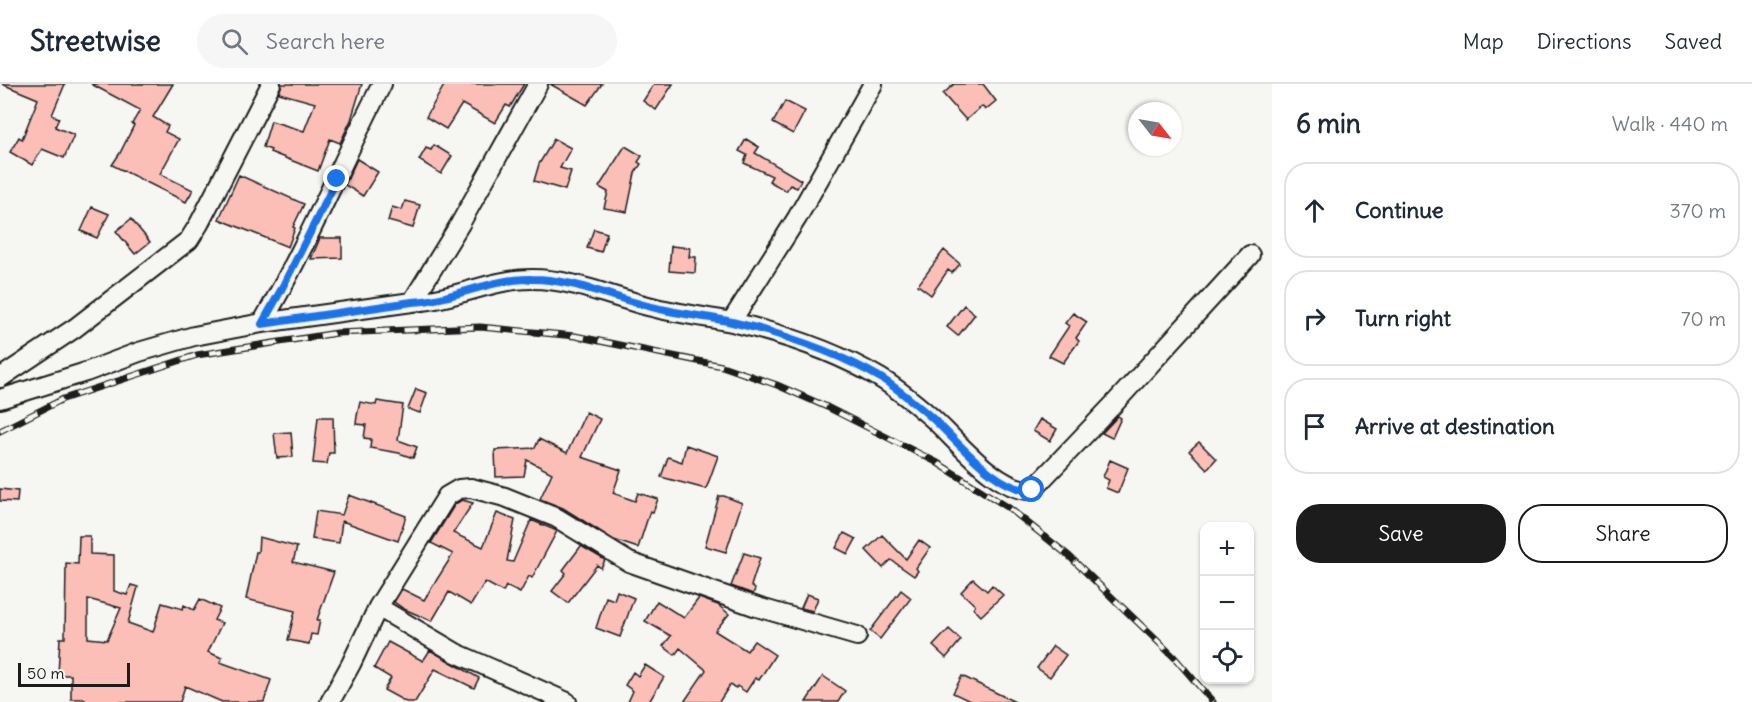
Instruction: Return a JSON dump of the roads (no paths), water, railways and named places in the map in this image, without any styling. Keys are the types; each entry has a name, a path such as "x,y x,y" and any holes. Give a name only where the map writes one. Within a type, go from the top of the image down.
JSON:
{"street":[{"path":"0,378 75,328 189,240 271,84"},
{"path":"262,324 337,179 382,84"},
{"path":"412,302 460,224 538,84"},
{"path":"731,322 797,218 873,84"},
{"path":"0,399 194,336 412,302 433,301 493,284 548,279 655,308 731,322 801,342 881,379 930,416 995,475 1016,488 1032,490 1250,255"},
{"path":"330,702 378,607 447,496 459,489 471,488 505,497 557,518 629,562 757,607 857,636"},
{"path":"378,607 456,653 567,702"}],"railway":[{"path":"0,431 63,399 197,355 337,333 480,327 575,336 722,366 777,385 827,407 936,462 1009,508 1069,556 1174,657 1213,702"}]}
